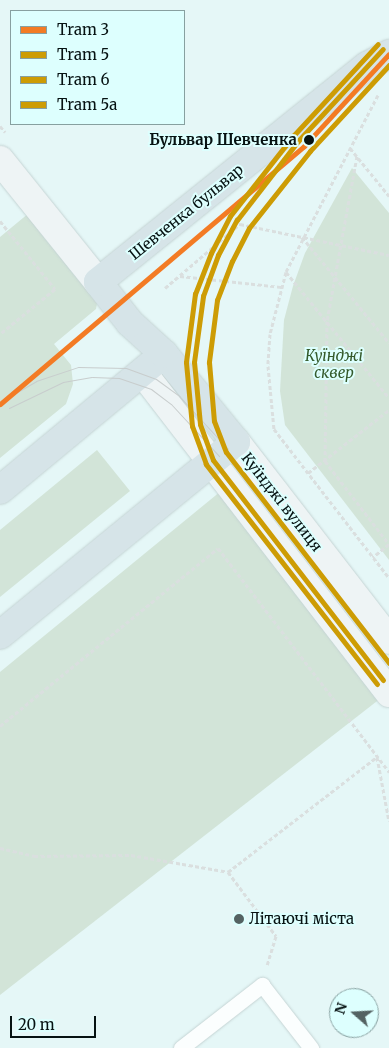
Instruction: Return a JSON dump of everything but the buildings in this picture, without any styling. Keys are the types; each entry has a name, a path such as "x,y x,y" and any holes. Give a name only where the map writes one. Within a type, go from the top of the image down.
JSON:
{"highway":[{"name":"Шевченка бульвар","path":"98,282 378,60 389,38"},
{"name":"Куїнджі вулиця","path":"98,282 130,323 164,354 236,442"},
{"name":"Куїнджі вулиця","path":"130,323 143,373"},
{"path":"0,490 164,354"},
{"path":"0,635 236,442"}],"main road":[{"name":"Куїнджі вулиця","path":"0,160 98,282"},
{"name":"Куїнджі вулиця","path":"143,373 389,693"},
{"name":"Куїнджі вулиця","path":"236,442 389,640"}],"lane":[{"path":"181,1048 262,985 311,1048"}],"path":[{"path":"380,91 302,237 286,272 270,334 269,398 274,429 389,576"},
{"path":"350,148 389,196"},
{"path":"357,156 327,321 324,461 389,544 373,557"},
{"path":"0,334 55,289 1,224"},
{"path":"165,288 240,224 389,255"},
{"path":"302,237 389,343"},
{"path":"286,272 389,398"},
{"path":"179,276 282,287"},
{"path":"308,473 389,410"},
{"path":"0,726 218,548 389,772"},
{"path":"377,757 389,821"},
{"path":"228,872 377,757"},
{"path":"0,848 34,856 131,855 228,872 276,936 262,985"}],"green space":[{"name":"Куїнджі сквер","path":"352,168 389,213 389,560 285,425 280,391 284,320 293,286 305,253"},
{"path":"29,213 98,298 96,309 54,344 71,365 73,384 66,404 0,458 0,237"},
{"path":"97,450 130,491 0,597 0,530"},
{"path":"221,491 381,698 0,995 0,672"}],"tram line":[{"name":"5а","path":"377,684 206,464 192,426 186,362 195,294 211,253 230,216 293,136 378,44"},
{"name":"5","path":"383,49 298,141 237,220 218,255 203,296 194,362 200,424 213,460 383,680"},
{"name":"3","path":"0,404 304,146 389,54"},
{"name":"6","path":"389,65 310,151 249,228 232,261 217,300 209,362 214,421 226,452 389,663"},
{"path":"7,398 36,381 78,367 126,368 156,379 179,396 228,449"},
{"path":"9,408 63,382 92,377 119,378 151,389 171,404 219,456"}],"place":[{"name":"Бульвар Шевченка","path":"309,140"},
{"name":"Літаючі міста","path":"239,919"}]}
